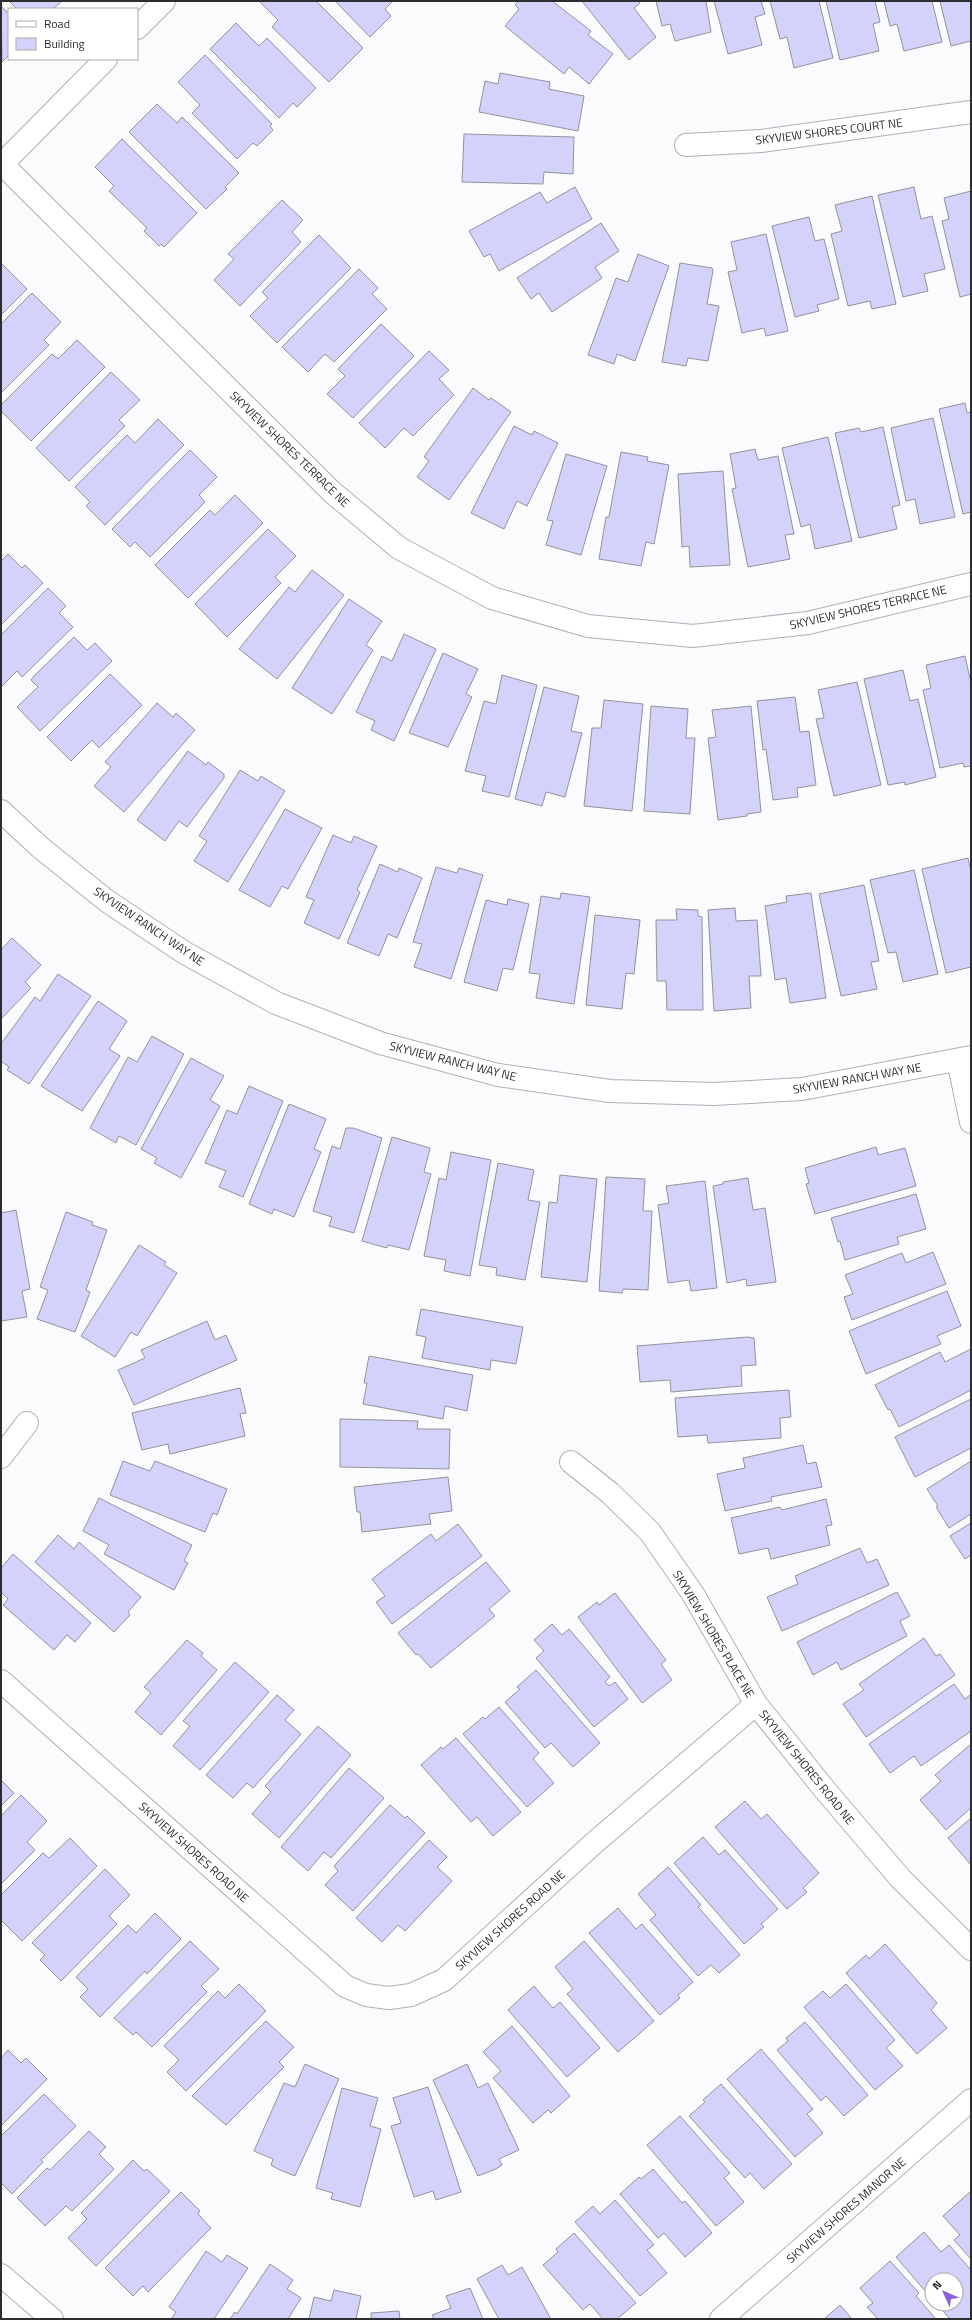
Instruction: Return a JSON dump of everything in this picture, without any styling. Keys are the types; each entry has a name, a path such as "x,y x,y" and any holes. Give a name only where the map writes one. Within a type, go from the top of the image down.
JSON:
{"street":[{"path":"138,27 164,1"},
{"path":"2,164 105,60"},
{"name":"SKYVIEW SHORES COURT NE","path":"686,145 761,141 971,112"},
{"name":"SKYVIEW SHORES TERRACE NE","path":"2,164 332,492 399,548 492,598 588,626 693,636 808,623 971,584"},
{"name":"SKYVIEW RANCH WAY NE","path":"1,811 41,848 107,901 184,953 276,1003 380,1043 490,1073 610,1091 714,1094 802,1089 964,1058"},
{"path":"964,1058 971,1122"},
{"path":"1,1457 28,1423"},
{"name":"SKYVIEW SHORES PLACE NE","path":"571,1462 610,1493 650,1532 693,1594 756,1704"},
{"name":"SKYVIEW SHORES ROAD NE","path":"1,1681 345,1986 366,1995 389,1998 411,1995 444,1980 593,1844 756,1704 825,1790 900,1878 971,1949"},
{"name":"SKYVIEW SHORES MANOR NE","path":"721,2319 971,2100"},
{"path":"1,2275 52,2319"}],"building":[{"path":"9,1 61,1 54,8 16,8"},
{"path":"259,1 316,1 363,48 329,82 272,27 278,20"},
{"path":"335,1 393,1 385,9 391,16 370,37"},
{"path":"518,1 552,1 591,31 588,35 613,54 589,84 569,67 564,74 505,26 519,9 515,5"},
{"path":"582,1 639,1 640,3 634,8 656,37 629,60"},
{"path":"656,1 706,1 711,32 675,41 670,24 662,26"},
{"path":"714,1 761,1 765,14 755,17 762,45 728,54"},
{"path":"770,1 819,1 833,58 794,68 787,37 780,39"},
{"path":"826,1 875,1 880,22 873,24 879,51 840,60"},
{"path":"884,1 932,1 942,42 904,51 897,24 890,26"},
{"path":"940,1 971,1 971,41 951,46"},
{"path":"1,6 8,13 8,56 2,62"},
{"path":"236,23 259,46 267,38 316,88 297,107 293,103 279,118 210,49"},
{"path":"205,55 272,124 270,126 273,130 257,146 253,143 237,159 192,113 200,105 178,82"},
{"path":"500,73 550,82 549,89 584,96 578,131 479,112 485,81 498,84"},
{"path":"157,104 177,123 182,117 239,173 225,187 227,189 206,209 129,132"},
{"path":"464,134 574,137 573,174 544,172 543,184 462,182"},
{"path":"122,139 197,213 164,247 161,244 159,246 144,231 147,228 109,191 114,186 95,167"},
{"path":"575,187 592,219 499,271 490,254 484,257 469,231 540,192 547,203"},
{"path":"914,187 921,219 932,216 945,269 924,274 928,291 903,297 878,195"},
{"path":"971,191 971,294 960,297 942,221 949,219 944,198"},
{"path":"872,196 896,304 872,309 870,301 848,306 831,234 842,231 835,205"},
{"path":"282,200 303,220 292,232 301,242 240,306 214,280 234,259 228,254"},
{"path":"809,217 815,241 824,239 839,299 817,305 819,311 795,317 772,226"},
{"path":"601,223 619,251 595,267 602,278 552,312 539,293 531,299 517,278"},
{"path":"766,234 788,331 766,336 764,328 742,333 728,272 737,270 731,242"},
{"path":"319,235 351,268 277,343 250,316 268,298 262,292"},
{"path":"638,254 669,266 635,361 617,354 614,364 588,355 616,278 628,282"},
{"path":"1,263 27,289 1,315"},
{"path":"680,263 712,268 713,271 707,304 719,306 708,361 688,358 686,366 662,362"},
{"path":"359,269 378,288 372,294 387,309 334,362 325,354 308,372 282,347"},
{"path":"32,293 61,322 44,340 49,345 1,393 1,324"},
{"path":"381,324 414,356 353,418 327,394 345,376 338,369"},
{"path":"77,340 105,367 31,441 1,411 1,405 52,354 58,359"},
{"path":"429,351 449,370 439,379 454,395 413,436 404,428 385,448 359,423"},
{"path":"111,372 140,400 119,420 125,426 69,481 36,448"},
{"path":"473,388 489,400 491,398 511,412 449,500 417,477 429,461 424,457"},
{"path":"965,403 967,413 971,412 971,512 963,514 939,409"},
{"path":"933,418 955,517 920,524 915,499 906,501 891,428"},
{"path":"158,419 184,445 105,525 86,506 90,502 75,487 127,435 135,443"},
{"path":"514,426 532,435 534,431 558,443 527,506 517,501 504,529 471,513"},
{"path":"883,427 900,505 892,507 897,529 859,538 835,433 859,428 861,432"},
{"path":"828,437 852,541 815,549 810,524 801,527 782,448"},
{"path":"755,449 758,460 778,456 794,534 785,535 790,559 748,567 732,489 736,488 730,454"},
{"path":"190,450 217,477 199,495 205,502 150,557 135,542 130,547 112,529"},
{"path":"621,452 648,457 647,461 669,465 654,544 646,542 641,566 599,559 606,517 609,517"},
{"path":"566,454 607,466 581,555 546,545 553,521 547,520"},
{"path":"723,471 730,565 690,567 689,546 682,547 678,474"},
{"path":"235,495 263,523 188,598 155,565 210,510 215,515"},
{"path":"268,529 296,556 275,577 281,583 227,637 195,604"},
{"path":"8,554 22,568 25,565 43,583 1,625 1,561"},
{"path":"312,570 344,595 277,679 239,649 289,587 295,592"},
{"path":"48,588 66,606 59,613 73,627 22,677 17,671 1,687 1,635"},
{"path":"349,599 382,621 366,645 373,650 332,714 292,688"},
{"path":"404,634 436,649 394,741 371,730 375,721 356,712 382,656 392,661"},
{"path":"74,637 87,650 95,643 112,661 40,731 17,707 38,687 31,680 34,676"},
{"path":"443,653 478,669 466,694 472,697 448,747 409,733"},
{"path":"965,656 971,683 971,766 964,767 963,763 940,768 923,690 931,688 926,665"},
{"path":"903,670 910,701 918,699 936,777 905,785 905,782 888,785 864,679"},
{"path":"110,674 142,705 99,748 92,740 71,761 47,737"},
{"path":"502,675 537,685 509,797 482,791 486,776 465,771 484,701 496,704"},
{"path":"857,682 881,785 834,796 816,719 824,718 818,690"},
{"path":"544,687 579,696 571,731 582,733 565,797 546,792 542,806 515,799"},
{"path":"795,697 800,732 809,731 816,785 797,788 798,797 773,800 766,749 763,750 757,701"},
{"path":"604,700 643,704 632,811 584,806 592,728 601,728"},
{"path":"157,703 173,717 176,713 195,730 124,812 94,786 111,767 105,762"},
{"path":"651,706 688,709 686,738 695,738 690,814 644,811"},
{"path":"751,706 761,812 747,814 747,816 718,820 708,738 716,737 712,710"},
{"path":"188,751 206,765 208,762 224,774 224,778 187,827 179,821 165,841 137,820"},
{"path":"240,770 258,781 261,776 285,791 228,882 194,861 207,841 199,836"},
{"path":"285,809 322,828 288,889 282,886 270,907 239,890"},
{"path":"333,835 351,843 354,836 377,846 357,890 360,892 339,939 304,923 314,900 306,897"},
{"path":"968,858 971,871 971,967 946,973 922,869"},
{"path":"380,864 398,872 399,868 422,878 397,938 388,934 379,956 347,943"},
{"path":"436,867 457,873 459,868 483,875 451,979 414,967 422,944 413,942"},
{"path":"914,870 938,974 903,982 896,952 888,953 870,880"},
{"path":"864,885 879,961 871,962 877,989 841,996 819,894"},
{"path":"561,893 590,897 574,1004 536,998 540,974 529,973 541,896 560,899"},
{"path":"811,893 826,998 790,1003 786,978 775,980 765,906 787,902 786,896"},
{"path":"508,899 529,904 513,970 503,968 497,991 464,982 486,900 507,905"},
{"path":"735,908 736,921 757,920 761,976 749,976 751,1008 714,1011 708,910"},
{"path":"676,909 698,910 698,916 702,917 703,1010 667,1010 666,981 657,981 656,920 677,920"},
{"path":"595,915 640,920 634,974 626,973 622,1009 586,1005"},
{"path":"12,938 41,965 25,982 31,988 1,1019 1,950"},
{"path":"58,974 91,996 29,1084 7,1070 9,1067 1,1061 1,1044 35,997 40,1001"},
{"path":"98,1001 127,1021 109,1049 120,1056 82,1111 41,1086"},
{"path":"152,1036 184,1054 136,1145 119,1136 116,1143 90,1128 128,1057 137,1062"},
{"path":"191,1058 224,1076 210,1100 220,1106 181,1178 154,1163 157,1158 141,1149"},
{"path":"249,1086 283,1101 243,1197 219,1187 226,1171 205,1163 227,1110 237,1114"},
{"path":"289,1104 326,1119 314,1149 321,1152 294,1217 274,1209 272,1214 249,1204"},
{"path":"346,1128 353,1128 382,1138 354,1233 329,1226 332,1217 313,1211 332,1146 340,1149"},
{"path":"392,1137 430,1148 424,1172 431,1174 409,1250 388,1245 387,1248 362,1241"},
{"path":"876,1147 878,1155 905,1148 916,1186 815,1214 806,1184 809,1183 805,1168"},
{"path":"451,1152 491,1160 470,1276 444,1271 446,1260 424,1256 439,1178 446,1180"},
{"path":"498,1163 534,1170 528,1200 540,1202 525,1280 496,1275 497,1268 479,1265"},
{"path":"560,1175 597,1179 587,1282 541,1277 549,1202 557,1203"},
{"path":"606,1177 645,1179 643,1211 652,1211 648,1290 623,1289 622,1293 599,1291"},
{"path":"748,1178 753,1210 765,1208 776,1282 747,1286 746,1279 727,1283 713,1186 723,1184 723,1182"},
{"path":"705,1181 717,1288 691,1291 689,1280 668,1283 658,1205 669,1203 666,1186"},
{"path":"916,1194 926,1229 897,1237 899,1244 845,1260 840,1241 838,1242 831,1218"},
{"path":"16,1210 30,1289 22,1291 27,1317 1,1321 1,1213"},
{"path":"66,1212 93,1222 92,1225 107,1230 86,1290 90,1292 75,1332 37,1319 48,1290 40,1287"},
{"path":"139,1245 166,1262 164,1265 177,1273 137,1336 131,1332 115,1357 81,1336"},
{"path":"933,1252 946,1284 852,1320 844,1297 853,1294 845,1275 902,1253 906,1263"},
{"path":"947,1291 961,1326 937,1336 941,1344 866,1374 849,1331"},
{"path":"421,1309 523,1327 516,1364 491,1360 490,1370 422,1358 426,1337 416,1335"},
{"path":"207,1321 215,1340 226,1335 237,1360 134,1405 118,1370 145,1358 141,1350"},
{"path":"748,1337 754,1338 756,1365 741,1366 742,1386 671,1392 670,1380 640,1382 637,1346"},
{"path":"971,1349 971,1390 899,1427 875,1385 940,1352 945,1362"},
{"path":"369,1356 473,1375 467,1411 445,1406 443,1419 363,1404 367,1383 364,1383"},
{"path":"240,1388 246,1413 240,1414 245,1436 170,1454 168,1444 142,1450 132,1413"},
{"path":"789,1390 791,1417 780,1418 781,1438 708,1443 707,1435 678,1437 675,1398"},
{"path":"971,1399 971,1448 915,1477 895,1437"},
{"path":"340,1419 418,1421 417,1429 450,1429 449,1469 340,1467"},
{"path":"803,1445 807,1464 816,1462 822,1487 771,1497 772,1501 725,1511 717,1474 745,1468 743,1458"},
{"path":"123,1461 150,1471 155,1461 227,1489 217,1515 213,1513 205,1532 110,1495"},
{"path":"971,1461 971,1514 949,1528 936,1507 938,1506 927,1489"},
{"path":"448,1477 452,1511 429,1514 431,1524 362,1532 360,1512 357,1512 354,1487"},
{"path":"99,1498 192,1545 184,1561 188,1563 174,1590 104,1554 109,1545 83,1531"},
{"path":"826,1499 832,1525 826,1526 830,1545 771,1559 768,1548 739,1554 731,1518 780,1507 782,1510"},
{"path":"971,1523 971,1555 965,1559 950,1536"},
{"path":"458,1524 482,1556 392,1624 376,1602 385,1596 372,1579 431,1534 436,1541"},
{"path":"58,1535 74,1549 79,1542 141,1597 128,1612 130,1615 114,1632 35,1562"},
{"path":"860,1548 867,1563 877,1559 889,1585 782,1631 767,1597 798,1584 795,1576"},
{"path":"13,1554 91,1623 75,1642 67,1635 54,1650 3,1605 8,1599 1,1592 1,1568"},
{"path":"486,1562 510,1591 489,1609 495,1616 431,1668 418,1654 416,1655 398,1633"},
{"path":"897,1592 910,1616 900,1621 907,1636 841,1670 837,1662 813,1675 797,1642"},
{"path":"615,1593 666,1660 661,1664 672,1680 642,1703 578,1617 597,1602 599,1605"},
{"path":"552,1624 562,1635 569,1629 610,1677 605,1682 609,1686 615,1682 628,1699 594,1727 536,1658 544,1651 534,1640"},
{"path":"924,1638 936,1656 940,1654 955,1675 866,1737 843,1704 864,1690 859,1684"},
{"path":"187,1640 203,1653 201,1656 217,1670 161,1735 135,1712 151,1693 144,1687"},
{"path":"235,1662 269,1692 200,1770 173,1746 190,1726 183,1721"},
{"path":"536,1670 600,1743 573,1767 551,1743 545,1748 505,1702 520,1689 517,1687"},
{"path":"954,1684 965,1699 970,1695 971,1697 971,1731 921,1766 914,1756 890,1773 869,1744"},
{"path":"277,1695 294,1710 285,1720 301,1734 253,1788 247,1783 233,1798 206,1775"},
{"path":"499,1707 539,1753 533,1759 554,1783 527,1807 463,1734 483,1717 485,1719"},
{"path":"318,1726 351,1755 279,1838 252,1814 271,1792 265,1786"},
{"path":"456,1738 521,1812 493,1836 477,1817 471,1822 421,1765 441,1747 443,1749"},
{"path":"971,1744 971,1808 946,1830 920,1800 941,1781 935,1775"},
{"path":"349,1768 384,1798 331,1858 324,1852 308,1871 281,1847"},
{"path":"1,1780 14,1793 1,1806"},
{"path":"21,1795 47,1821 27,1842 35,1850 1,1884 1,1816"},
{"path":"745,1801 761,1819 767,1814 819,1873 803,1888 807,1892 787,1909 715,1827"},
{"path":"390,1805 405,1818 407,1816 425,1833 353,1911 325,1885 338,1871 334,1866"},
{"path":"971,1818 971,1865 948,1838"},
{"path":"703,1837 719,1855 725,1850 778,1909 761,1924 764,1927 744,1944 674,1863"},
{"path":"70,1838 97,1866 22,1941 1,1920 1,1895 43,1853 49,1858"},
{"path":"429,1840 447,1857 437,1867 452,1881 405,1931 398,1925 382,1942 356,1918"},
{"path":"668,1867 701,1905 698,1907 740,1955 719,1973 711,1965 698,1976 650,1920 656,1915 638,1894"},
{"path":"105,1869 130,1895 109,1916 117,1924 61,1981 40,1960 45,1955 32,1943"},
{"path":"618,1908 636,1929 642,1924 693,1982 678,1995 680,1998 660,2015 589,1933"},
{"path":"155,1913 181,1939 147,1974 145,1971 100,2017 80,1997 88,1989 76,1977 128,1925 136,1933"},
{"path":"190,1941 219,1969 201,1986 207,1992 152,2047 136,2032 133,2035 114,2018"},
{"path":"584,1941 654,2021 618,2052 567,1994 573,1989 555,1967"},
{"path":"885,1944 937,2003 931,2010 947,2028 917,2054 846,1973 866,1955 869,1959"},
{"path":"239,1984 266,2011 186,2091 167,2072 179,2060 164,2046 218,1991 225,1998"},
{"path":"846,1984 895,2040 886,2048 903,2066 875,2090 804,2007 823,1991 830,1998"},
{"path":"534,1986 553,2008 560,2002 600,2048 567,2077 508,2010"},
{"path":"266,2021 294,2047 279,2062 284,2067 226,2125 192,2096"},
{"path":"805,2022 868,2095 844,2116 826,2096 821,2101 777,2050 788,2041 786,2038"},
{"path":"512,2026 570,2096 551,2113 548,2110 533,2123 493,2078 501,2071 483,2052"},
{"path":"761,2049 813,2109 807,2114 823,2133 795,2157 727,2079"},
{"path":"8,2050 21,2063 26,2058 47,2079 1,2126 1,2058"},
{"path":"305,2064 339,2079 295,2176 271,2165 273,2159 254,2151 284,2083 295,2087"},
{"path":"467,2064 478,2088 488,2083 519,2150 499,2159 502,2165 496,2169 478,2176 433,2080"},
{"path":"721,2084 792,2164 764,2189 750,2173 745,2178 689,2116 705,2102 703,2100"},
{"path":"428,2087 461,2192 436,2200 433,2191 414,2197 391,2126 401,2123 393,2098"},
{"path":"342,2088 378,2098 370,2126 381,2129 360,2207 331,2199 333,2193 316,2188"},
{"path":"44,2094 76,2126 41,2160 43,2162 12,2194 1,2183 1,2136"},
{"path":"680,2116 730,2173 724,2178 744,2202 716,2226 647,2145"},
{"path":"89,2131 106,2147 99,2154 114,2169 72,2211 66,2206 45,2226 17,2198 47,2168 50,2170"},
{"path":"133,2160 144,2171 147,2169 170,2191 96,2266 68,2238 87,2219 81,2213"},
{"path":"653,2169 682,2203 685,2201 712,2233 685,2257 664,2233 658,2238 620,2194 639,2177 641,2179"},
{"path":"971,2191 971,2259 954,2240 960,2235 943,2216"},
{"path":"181,2192 200,2211 198,2214 211,2228 148,2292 143,2286 133,2296 105,2268"},
{"path":"615,2200 654,2245 647,2250 667,2273 640,2296 575,2222 593,2206 600,2214"},
{"path":"924,2232 941,2252 949,2245 971,2270 971,2319 950,2319 944,2312 964,2312 964,2272 924,2272 924,2290 896,2257"},
{"path":"574,2233 636,2303 617,2319 603,2319 590,2304 583,2310 543,2265 558,2252 556,2249"},
{"path":"206,2251 222,2262 227,2255 248,2268 214,2319 171,2319 176,2312 169,2307"},
{"path":"890,2261 919,2293 916,2296 924,2305 924,2312 930,2312 936,2319 878,2319 867,2307 873,2303 860,2288"},
{"path":"270,2264 293,2280 287,2289 301,2298 288,2319 230,2319 235,2312 237,2314"},
{"path":"502,2265 508,2275 522,2267 551,2319 499,2319 477,2279"},
{"path":"470,2288 483,2319 434,2319 432,2315 451,2308 446,2296"},
{"path":"334,2290 361,2296 356,2319 309,2319 314,2297 331,2301"},
{"path":"840,2305 852,2319 824,2319"},
{"path":"399,2311 400,2319 371,2319 371,2313"}]}
